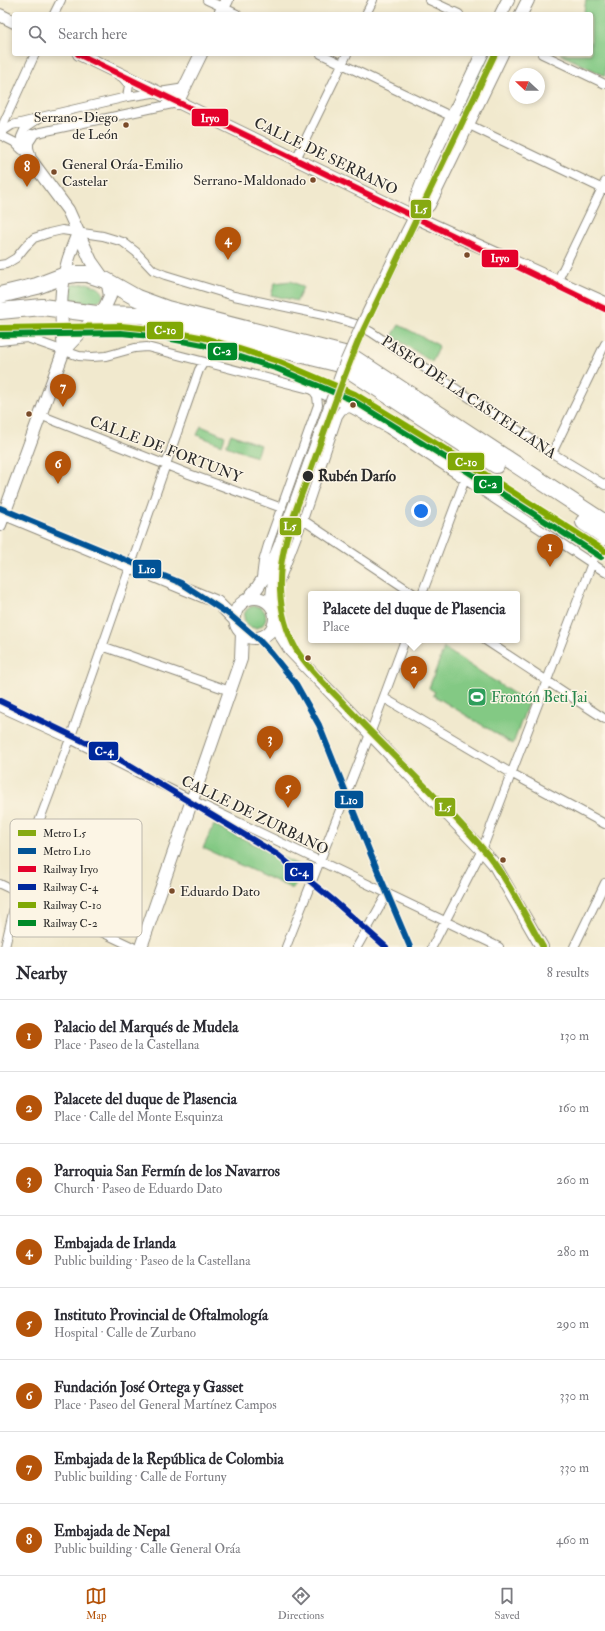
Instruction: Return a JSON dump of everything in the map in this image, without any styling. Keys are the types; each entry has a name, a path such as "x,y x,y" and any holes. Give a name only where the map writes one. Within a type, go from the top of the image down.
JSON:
{"highway":[{"path":"0,295 37,286 64,276 81,274 106,280"},
{"name":"PASEO DE LA CASTELLANA","path":"106,280 137,298 167,309 344,354 355,359 605,523"},
{"path":"0,311 38,307 97,314 133,314 150,316 340,364 605,536"}],"main road":[{"path":"502,12 508,0"},
{"path":"522,12 528,0"},
{"path":"0,15 12,21"},
{"name":"CALLE DE SERRANO","path":"83,56 177,103 415,217 605,304"},
{"path":"177,103 200,56"},
{"path":"415,217 416,199 423,180 481,56"},
{"path":"291,651 261,637 249,637 242,633 237,627 235,620 236,611 260,586 277,554 345,365 363,324 415,217 429,205 501,56"},
{"path":"31,136 27,142 30,159 68,210 91,260 106,280 110,289 110,296 105,307 64,350 1,517 129,566 217,602 235,620"},
{"path":"64,350 60,309 64,276 69,255 78,233"},
{"path":"277,554 271,602 275,613 275,621 280,634 291,651 494,864 542,947"},
{"path":"217,602 246,600 255,597 271,602"},
{"path":"241,659 261,637 271,630 275,621"},
{"path":"141,947 241,659 242,633"}],"street":[{"path":"55,12 61,0"},
{"path":"207,0 233,12"},
{"path":"367,12 373,0"},
{"path":"429,0 454,12"},
{"path":"0,133 34,56"},
{"path":"324,56 604,187 557,282"},
{"path":"296,159 346,56"},
{"path":"546,56 605,84"},
{"path":"116,73 125,80 128,85 129,91 126,97"},
{"path":"0,133 12,125 31,120 126,97 185,88"},
{"path":"31,136 41,132 177,103"},
{"path":"20,148 25,128 36,120"},
{"path":"0,133 20,148 30,159"},
{"name":"PASEO DE LA CASTELLANA","path":"0,265 6,264 16,258 34,238 62,230 103,236 123,242 136,252 153,270 165,275 234,296 328,316 356,324 371,332 552,453 605,485"},
{"path":"0,341 27,338 79,356 99,357 115,355 135,348 147,347 313,390 388,429 605,572"},
{"path":"552,453 605,344"},
{"path":"40,819 70,738 129,566 199,370 204,362"},
{"path":"260,586 265,557 318,405 317,396 313,390"},
{"path":"271,602 279,587 338,416 342,410 350,408"},
{"name":"CALLE DE FORTUNY","path":"40,415 282,508"},
{"path":"423,591 465,479"},
{"path":"303,520 410,591"},
{"path":"432,947 482,850 592,563 605,536"},
{"path":"286,947 384,698 404,643"},
{"path":"490,643 605,719"},
{"path":"102,646 230,691"},
{"path":"384,698 512,773 605,824"},
{"name":"CALLE DE ZURBANO","path":"0,707 70,738 192,800 498,947"},
{"path":"574,947 605,883"},
{"path":"0,884 10,889"},
{"path":"357,947 387,894"},
{"path":"5,947 10,924"},
{"path":"112,937 133,947"}],"green space":[{"path":"586,0 605,0 605,76 564,56 593,56 593,12 583,12"},
{"path":"484,56 496,56 466,119 457,114"},
{"path":"291,281 303,287 297,301 271,295 275,283"},
{"path":"87,283 94,285 103,292 102,298 98,301 88,303 70,298 69,290 72,285"},
{"path":"399,325 438,345 439,348 432,362 392,336"},
{"path":"201,426 225,436 222,445 197,435"},
{"path":"231,434 260,445 256,457 226,446"},
{"path":"255,606 263,609 266,617 263,625 255,628 247,625 244,617 247,609"},
{"name":"Frontón Beti Jai","path":"444,648 528,703 513,744 433,695 435,692 429,688"},
{"path":"214,825 303,867 293,889 203,848"}],"metro line":[{"name":"L5","path":"494,56 353,353 285,544 280,574 280,590 283,613 287,628 292,642 301,657 363,724 433,794 483,849 500,871 543,947"},
{"name":"L10","path":"0,508 181,583 230,615 259,640 296,684 319,725 410,947"}],"rail line":[{"name":"Iryo","path":"82,56 605,309"},
{"name":"C-10","path":"0,328 121,326 162,330 205,338 280,362 355,394 455,455 605,551"},
{"name":"C-2","path":"0,335 121,333 161,337 203,345 278,369 352,400 451,461 601,557"},
{"name":"C-4","path":"0,701 110,754 278,855 333,900 386,947"}],"place":[{"name":"Serrano-Diego de León","path":"126,125"},
{"name":"General Oráa-Emilio Castelar","path":"54,172"},
{"name":"Serrano-Maldonado","path":"313,180"},
{"name":"Embajada de Nepal","path":"27,187"},
{"name":"Embajada de Irlanda","path":"228,260"},
{"name":"Embajada de la República de Colombia","path":"63,407"},
{"name":"Rubén Darío","path":"308,476"},
{"name":"Fundación José Ortega y Gasset","path":"58,484"},
{"name":"Palacio del Marqués de Mudela","path":"550,567"},
{"name":"Palacete del duque de Plasencia","path":"414,689"},
{"name":"Frontón Beti Jai","path":"477,697"},
{"name":"Parroquia San Fermín de los Navarros","path":"270,759"},
{"name":"Instituto Provincial de Oftalmología","path":"288,808"},
{"name":"Eduardo Dato","path":"172,891"}]}
